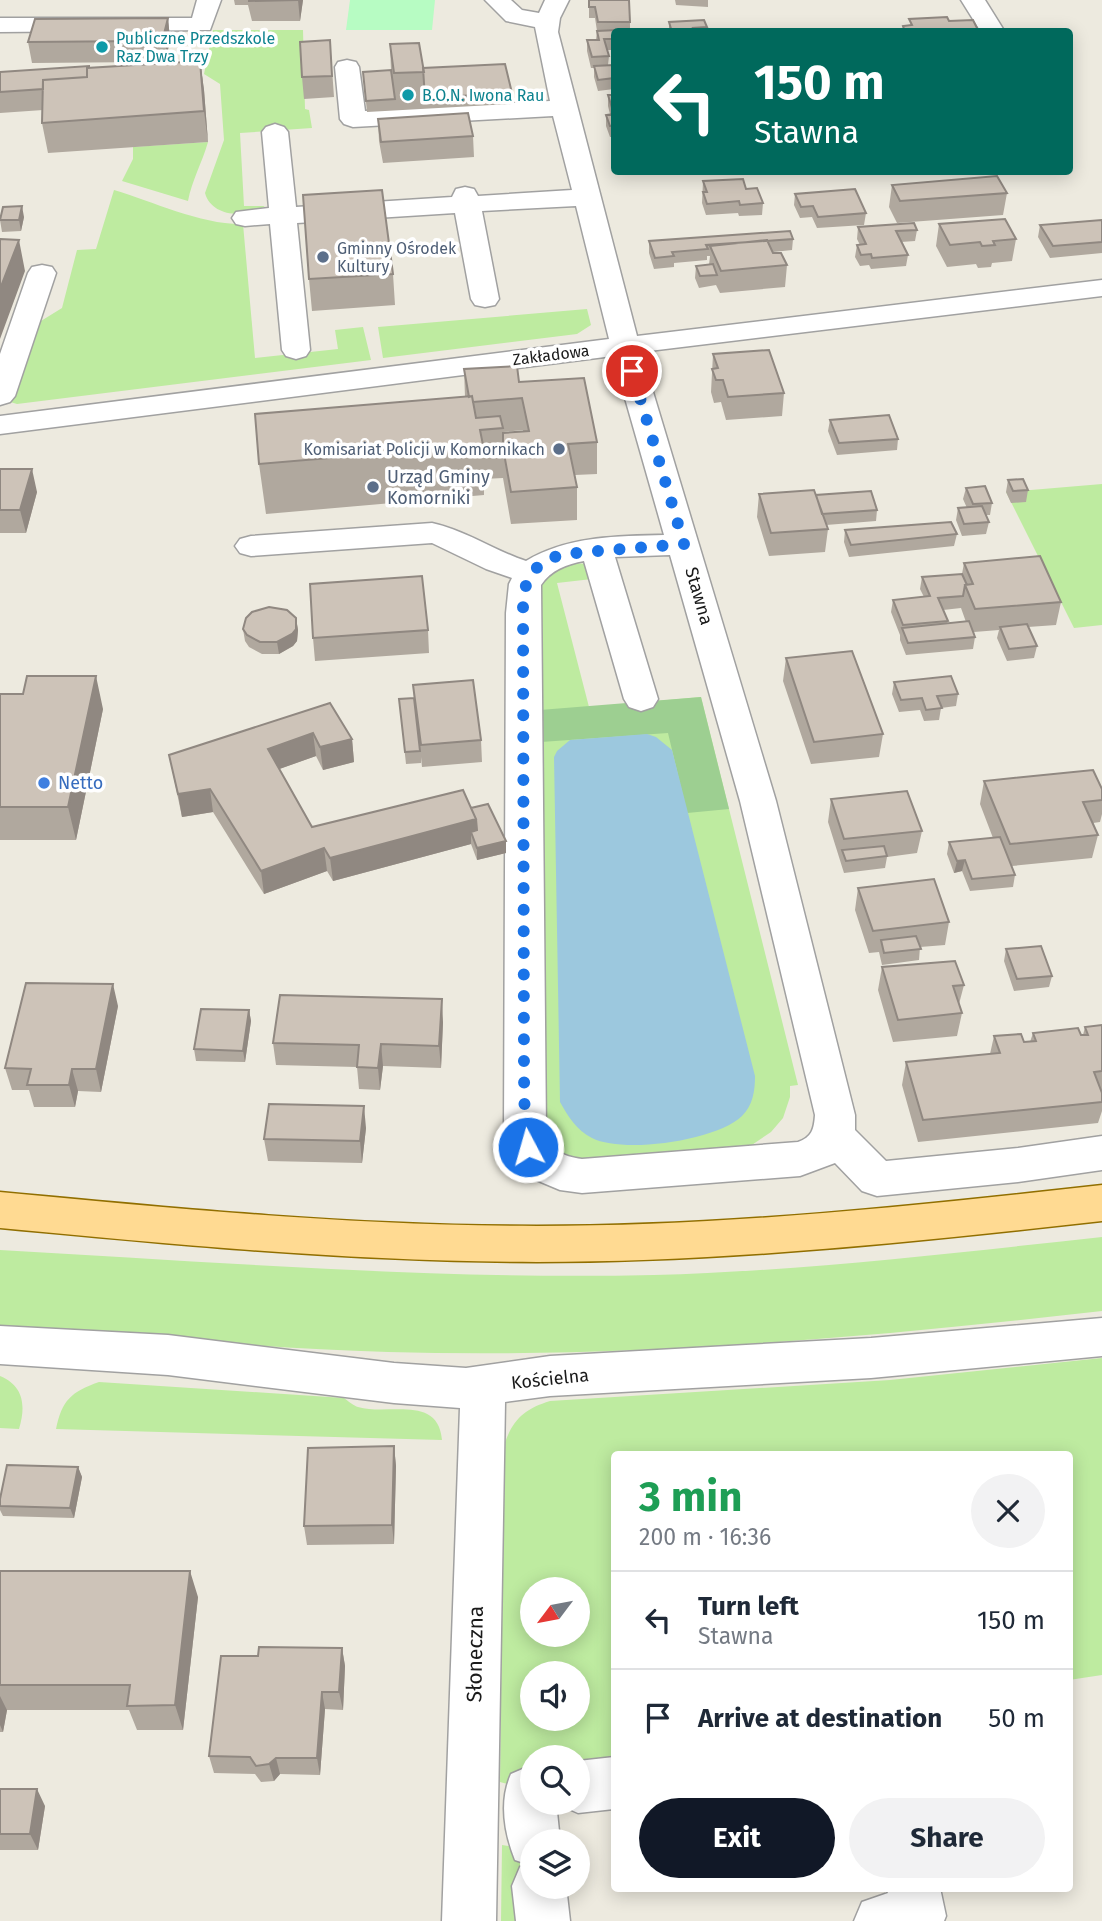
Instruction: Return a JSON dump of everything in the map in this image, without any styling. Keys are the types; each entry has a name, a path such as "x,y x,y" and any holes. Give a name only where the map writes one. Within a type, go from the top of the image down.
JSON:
{"main road":[{"path":"0,1210 221,1230 410,1241 539,1244 671,1241 902,1226 1102,1203"}],"street":[{"path":"0,25 202,25 209,0"},
{"path":"497,0 514,16 547,22 557,0"},
{"path":"973,0 990,28"},
{"name":"Stawna","path":"547,22 546,32 564,108 625,346 758,801 835,1115 834,1135"},
{"path":"347,67 352,119 564,108"},
{"path":"275,132 296,351"},
{"path":"246,218 466,200 587,197"},
{"path":"466,200 485,299"},
{"path":"0,396 42,273"},
{"name":"Zakładowa","path":"0,425 1102,288"},
{"path":"251,546 432,533 450,537 497,562 530,573"},
{"path":"684,544 555,556 530,573 523,597 525,1131 528,1147 538,1161 552,1171 582,1176 800,1159 821,1151 834,1135 877,1180 1102,1153"},
{"path":"597,550 641,699"},
{"name":"Kościelna","path":"0,1345 169,1355 420,1386 483,1387 551,1376 872,1358 1102,1337"},
{"name":"Słoneczna","path":"469,1921 483,1387"},
{"path":"590,1786 611,1783"},
{"path":"881,1921 919,1916 914,1892"},
{"path":"540,1899 543,1921"}],"green space":[{"path":"350,0 435,0 432,30 346,30"},
{"path":"213,30 303,30 305,109 309,110 312,128 240,133 244,206 265,206 249,213 222,211 209,201 205,193 224,140 220,84 204,74"},
{"path":"208,142 188,201 122,181 133,159 133,147"},
{"path":"114,190 195,217 243,224 255,358 338,349 335,330 363,327 371,360 17,404 7,401 28,329 62,308 77,250 96,249"},
{"path":"587,309 591,325 577,334 383,358 378,327"},
{"path":"1102,484 1102,625 1074,628 1006,492"},
{"path":"573,563 588,564 592,579 557,583 589,707 701,697 798,1085 790,1086 790,1097 783,1118 771,1132 743,1151 597,1163 567,1156 548,1137 545,1124 541,586 554,572"},
{"path":"701,697 729,809 687,813 668,733 541,742 540,710"},
{"path":"1102,1237 1102,1311 835,1338 567,1352 388,1352 242,1344 0,1325 0,1250 245,1265 572,1276 710,1273 822,1265"},
{"path":"1102,1358 1102,1675 1073,1679 1073,1451 611,1451 611,1783 590,1786 590,1745 520,1745 520,1788 500,1782 504,1446 515,1422 533,1408 550,1401 890,1380"},
{"path":"0,1376 14,1385 21,1398 19,1429 0,1428"},
{"path":"99,1382 344,1398 358,1407 422,1412 431,1417 438,1426 442,1440 56,1429 61,1411 69,1398 81,1389"},
{"path":"502,1845 520,1848 520,1899 536,1899 543,1921 501,1921"}],"water":[{"path":"647,734 656,737 672,750 755,1082 749,1107 729,1125 691,1138 646,1145 625,1145 606,1143 586,1135 573,1122 560,1102 554,757 570,740"}],"building":[{"path":"589,0 629,0 630,22 598,22 595,7 589,7"},
{"path":"947,17 949,21 973,20 977,28 904,28 903,26 912,25 909,19"},
{"path":"168,18 164,34 146,34 144,41 28,42 35,19"},
{"path":"704,20 707,27 671,28 669,22"},
{"path":"611,30 611,39 604,39 609,56 592,57 587,40 599,40 597,31"},
{"path":"330,40 332,76 302,77 300,42"},
{"path":"419,43 424,72 394,73 390,44"},
{"path":"200,61 204,111 42,123 43,80 87,77 87,68"},
{"path":"505,64 512,93 425,98 423,68"},
{"path":"611,65 611,78 598,80 594,66"},
{"path":"89,66 87,77 43,80 43,89 0,92 0,72"},
{"path":"391,70 395,99 366,101 363,72"},
{"path":"468,113 473,136 381,142 378,119"},
{"path":"611,114 611,126 610,126 606,115"},
{"path":"997,176 1007,193 900,201 892,185"},
{"path":"743,179 746,189 757,188 763,203 740,205 739,201 707,204 703,181"},
{"path":"855,189 866,213 818,217 813,206 801,207 795,194"},
{"path":"382,190 393,274 309,279 303,195"},
{"path":"22,206 19,220 0,220 3,207"},
{"path":"1005,219 1016,239 993,241 995,245 982,246 980,242 950,245 939,224"},
{"path":"1102,220 1102,242 1053,246 1040,225"},
{"path":"914,223 917,230 896,231 908,255 872,258 871,254 861,255 857,245 866,244 858,227"},
{"path":"790,231 793,239 706,245 708,249 672,252 674,256 655,258 649,241"},
{"path":"0,239 19,240 0,289"},
{"path":"767,240 773,253 781,253 787,265 721,271 710,246"},
{"path":"713,264 717,275 700,276 696,266"},
{"path":"769,350 784,393 728,397 723,380 716,380 712,369 718,368 713,354"},
{"path":"517,366 519,382 584,378 597,442 568,444 577,487 511,492 503,433 529,431 522,398 473,402 472,396 469,397 464,369"},
{"path":"472,396 476,418 500,416 503,428 480,430 483,445 259,464 255,414"},
{"path":"889,415 898,439 839,443 830,420"},
{"path":"0,469 32,469 20,510 0,510"},
{"path":"1023,479 1028,490 1013,491 1008,480"},
{"path":"985,486 992,503 973,504 966,488"},
{"path":"814,490 828,529 771,533 759,494"},
{"path":"871,491 877,510 822,514 816,495"},
{"path":"982,506 989,522 964,524 958,508"},
{"path":"951,522 957,534 851,545 845,530"},
{"path":"1040,556 1061,602 975,609 965,585 973,584 964,563"},
{"path":"962,574 967,585 963,596 938,598 948,621 903,625 893,600 930,596 922,577"},
{"path":"422,576 428,630 313,638 310,584"},
{"path":"269,607 287,610 296,618 296,629 277,642 260,642 247,635 243,629 246,618 252,612"},
{"path":"969,621 975,637 908,643 902,628"},
{"path":"1027,624 1037,646 1009,649 1000,627"},
{"path":"852,651 883,734 814,742 786,658"},
{"name":"Netto","path":"27,676 96,676 68,807 0,807 0,694 23,694"},
{"path":"951,676 958,694 937,696 942,708 926,710 922,698 901,700 894,682"},
{"path":"473,680 481,740 421,745 413,685"},
{"path":"414,698 420,751 405,752 399,699"},
{"path":"330,703 352,739 320,747 313,733 268,749 312,827 463,790 476,819 330,858 324,848 261,871 210,789 178,794 169,755"},
{"path":"1093,770 1102,789 1102,800 1083,802 1098,835 1010,844 984,781"},
{"path":"907,791 922,831 844,839 831,799"},
{"path":"488,804 506,841 477,848 471,832 477,830 471,808"},
{"path":"1000,837 1015,875 972,879 965,860 957,861 949,842"},
{"path":"884,846 887,856 846,861 842,850"},
{"path":"934,879 949,922 873,931 858,888"},
{"path":"916,936 921,949 884,953 881,940"},
{"path":"1041,946 1052,976 1017,979 1006,949"},
{"path":"955,961 964,985 953,986 962,1013 898,1020 882,967"},
{"path":"26,983 113,984 96,1069 72,1069 69,1085 27,1085 31,1069 5,1068"},
{"path":"280,995 442,999 439,1046 381,1044 378,1068 357,1067 359,1045 273,1043"},
{"path":"201,1009 249,1010 243,1051 194,1049"},
{"path":"1102,1025 1102,1071 1094,1072 1102,1093 1102,1102 923,1120 906,1062 1000,1053 994,1036 1021,1034 1024,1042 1036,1041 1033,1033 1078,1028 1081,1035 1088,1035 1085,1027"},
{"path":"269,1104 364,1106 360,1141 264,1139"},
{"path":"394,1446 392,1525 304,1526 308,1448"},
{"path":"7,1465 78,1467 70,1508 0,1506"},
{"path":"0,1571 190,1571 175,1705 127,1706 130,1685 0,1685"},
{"path":"259,1647 342,1648 339,1692 322,1692 317,1758 276,1758 269,1764 256,1766 250,1757 209,1756 221,1656 258,1656"},
{"path":"0,1789 37,1789 30,1834 0,1834"}],"place":[{"name":"Publiczne Przedszkole Raz Dwa Trzy","path":"102,47"},
{"name":"B.O.N. Iwona Rau","path":"408,95"},
{"name":"Gminny Ośrodek Kultury","path":"323,257"},
{"name":"Komisariat Policji w Komornikach","path":"559,449"},
{"name":"Urząd Gminy Komorniki","path":"373,487"},
{"name":"Netto","path":"44,783"}],"route":[{"path":"528,1147 524,1077 523,597 530,573 548,559 563,554 684,544 632,371"}]}
